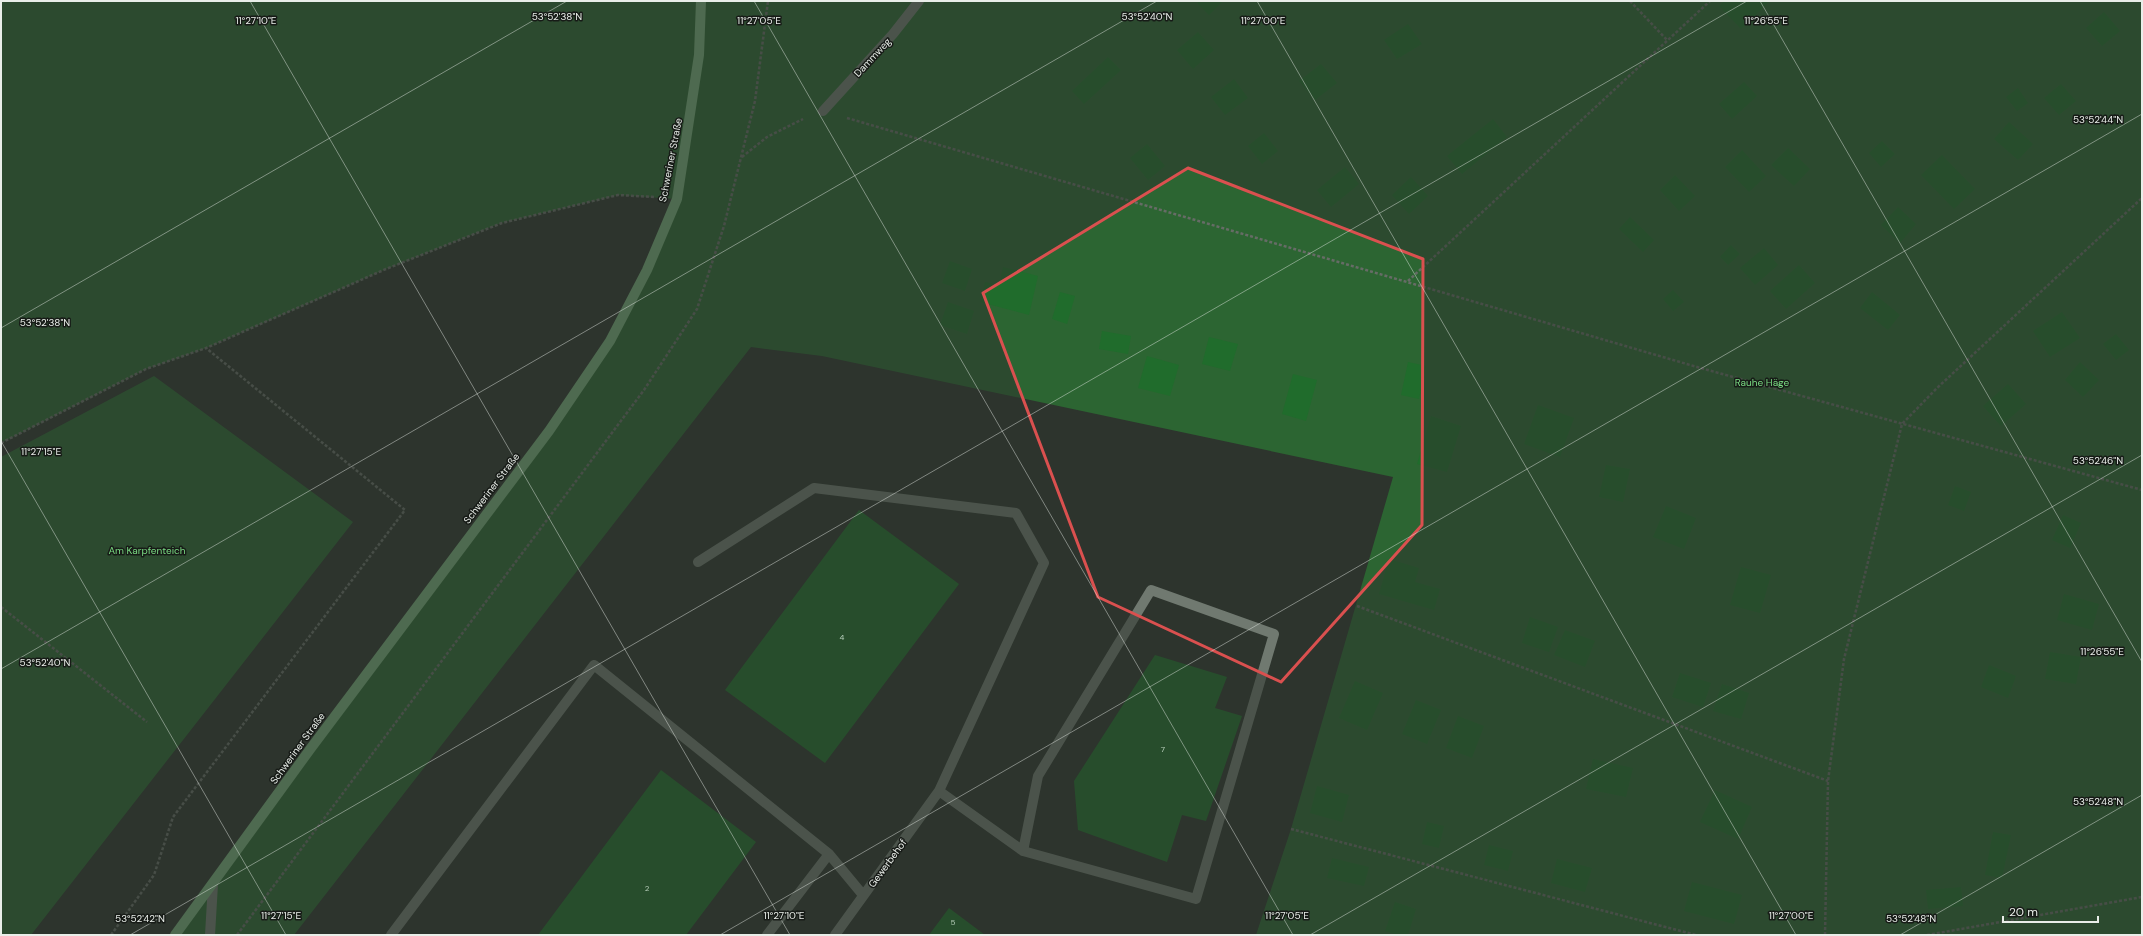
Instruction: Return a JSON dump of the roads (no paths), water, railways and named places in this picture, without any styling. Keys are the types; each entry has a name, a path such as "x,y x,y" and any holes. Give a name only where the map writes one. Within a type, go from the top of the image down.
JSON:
{"main road":[{"name":"Schweriner Straße","path":"175,935 316,742 549,431 610,341 647,270 677,199 699,55 701,1"}],"street":[{"name":"Dammweg","path":"823,111 893,34 919,1"},
{"name":"Gewerbehof","path":"698,562 814,488 1016,513 1044,564 939,791 835,935"},
{"path":"939,791 1023,851 1196,899 1274,634 1152,590 1038,776 1023,851"},
{"path":"391,935 594,665 829,854 863,895"},
{"path":"767,935 829,854"},
{"path":"210,935 213,884"}],"park label":[{"name":"Rauhe Häge","path":"1762,382"},
{"name":"Am Karpfenteich","path":"147,550"}]}
